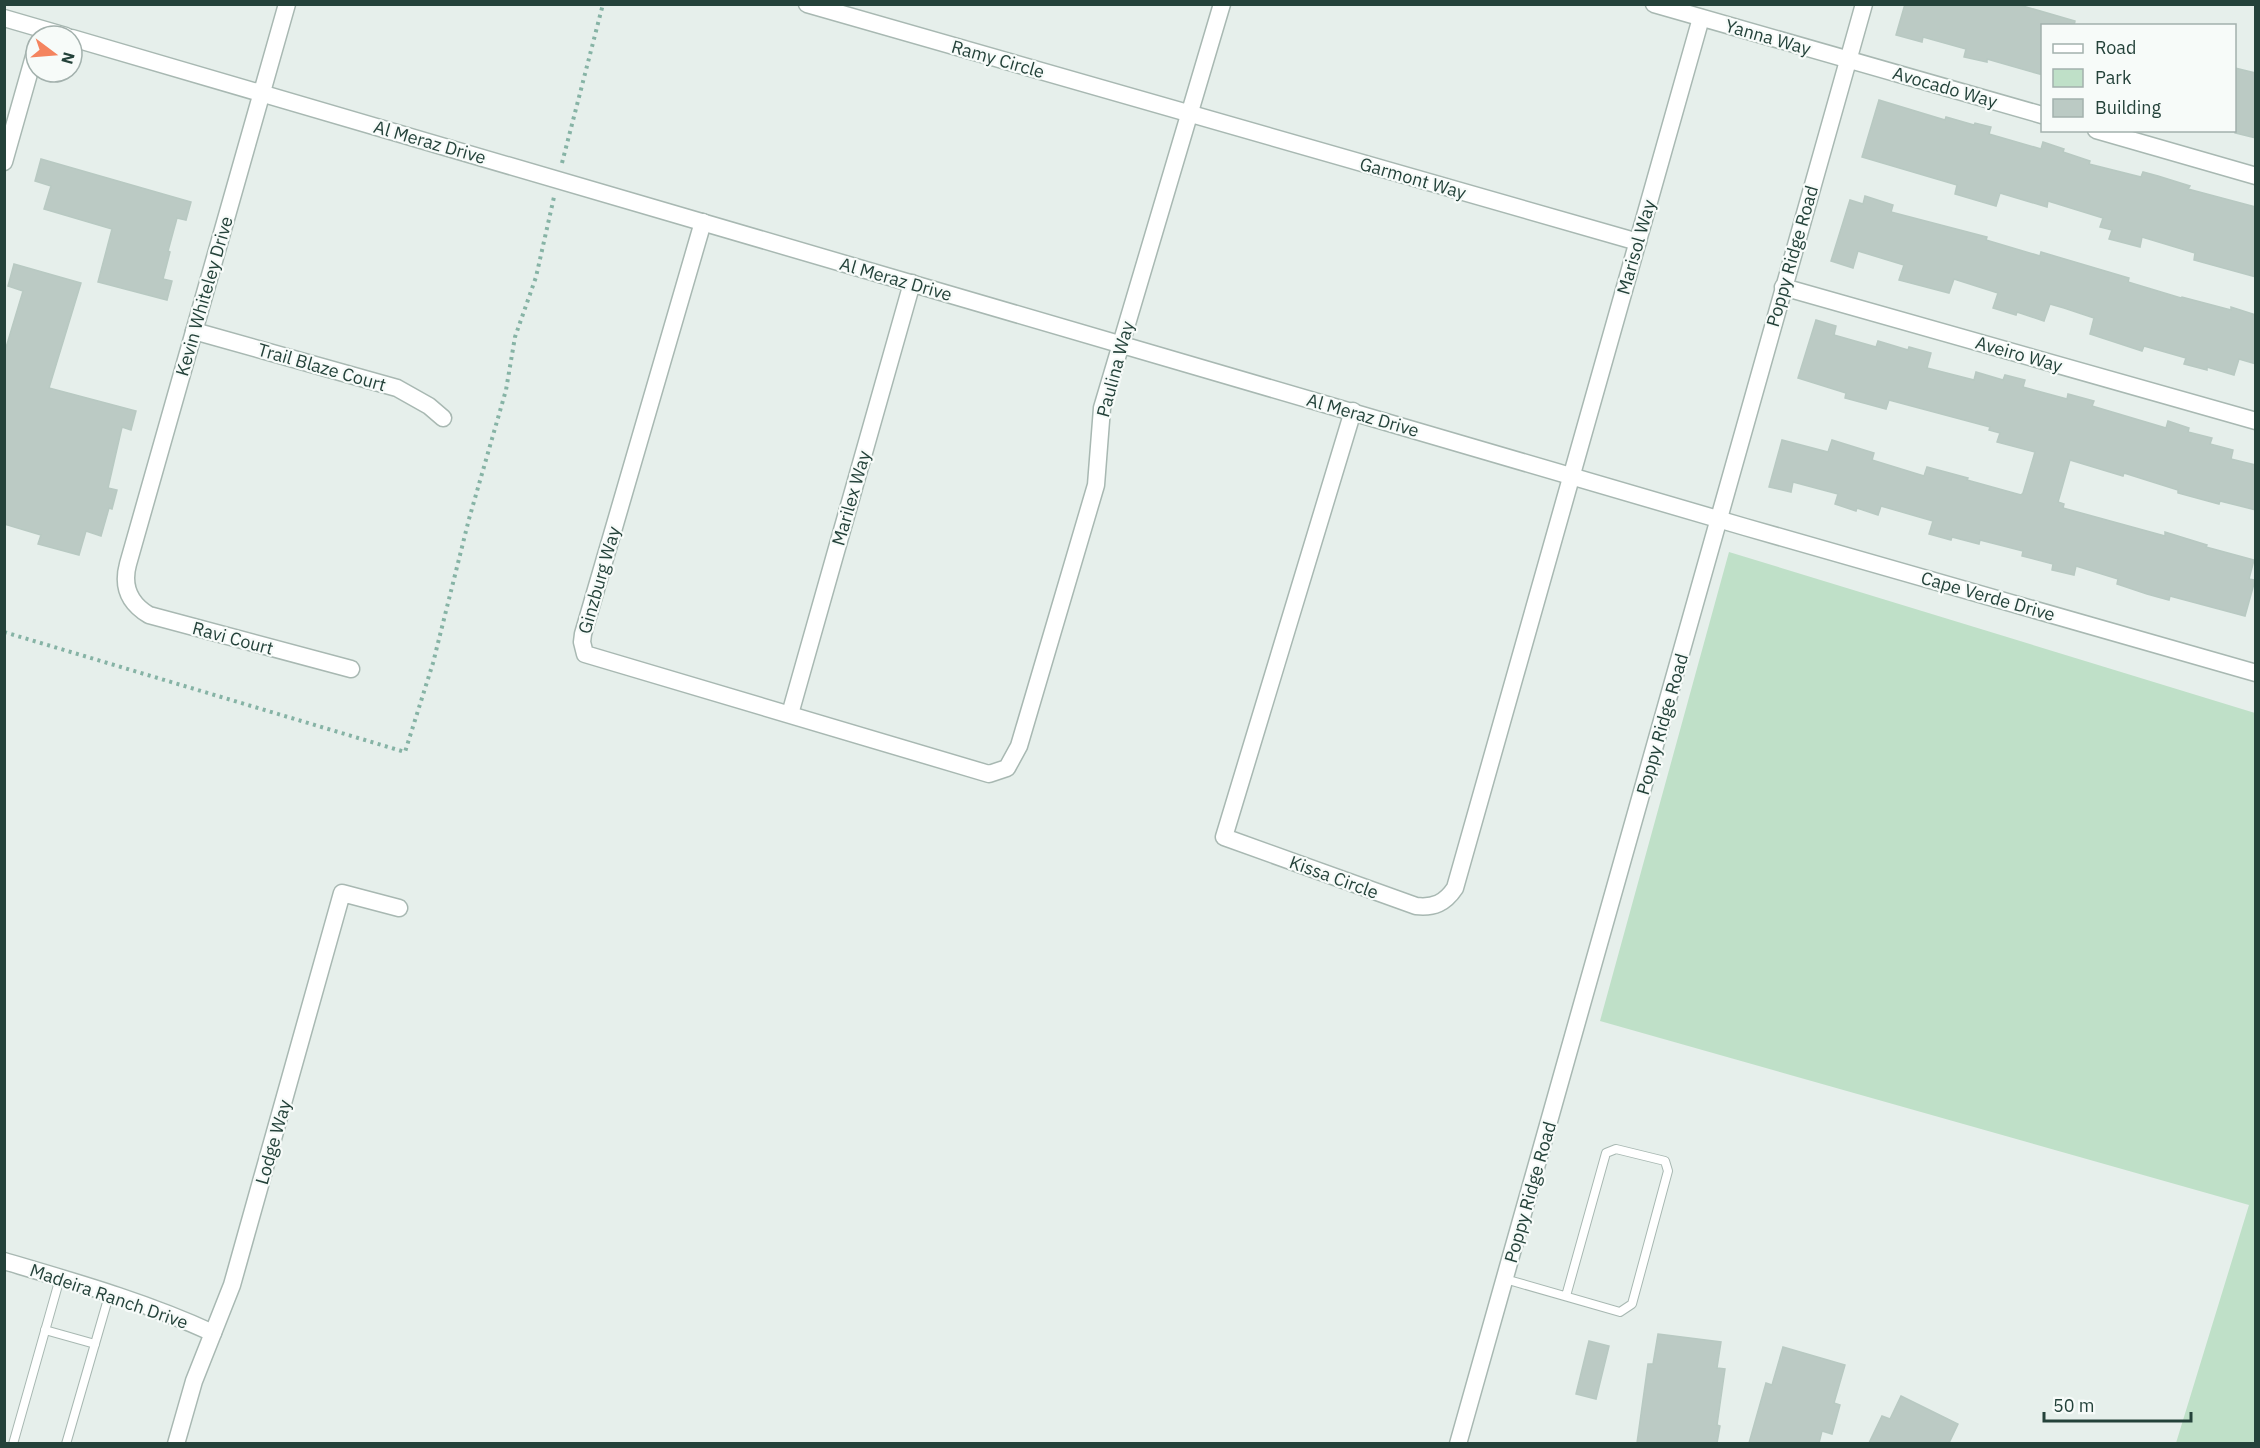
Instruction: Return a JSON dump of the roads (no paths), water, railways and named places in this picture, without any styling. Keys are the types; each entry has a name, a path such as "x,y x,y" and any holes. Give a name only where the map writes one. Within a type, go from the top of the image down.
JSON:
{"street":[{"name":"Kevin Whiteley Drive","path":"127,588 128,564 287,4"},
{"name":"Ramy Circle","path":"807,4 1189,114"},
{"name":"Paulina Way","path":"1007,768 1019,746 1096,485 1102,408 1222,4"},
{"name":"Yanna Way","path":"1654,4 1848,60"},
{"name":"Poppy Ridge Road","path":"1458,1443 1864,4"},
{"path":"4,18 24,26"},
{"name":"Marisol Way","path":"1571,476 1701,18"},
{"name":"Al Meraz Drive","path":"84,41 1720,519"},
{"name":"Avocado Way","path":"1848,60 2041,114"},
{"path":"4,162 26,84"},
{"name":"Garmont Way","path":"1189,114 1638,242"},
{"path":"2103,132 2256,176"},
{"name":"Ginzburg Way","path":"703,222 582,642 585,654 989,774 1007,768"},
{"name":"Marilex Way","path":"790,714 912,283"},
{"name":"Aveiro Way","path":"1783,287 2256,421"},
{"name":"Trail Blaze Court","path":"194,331 388,385 414,396 443,418"},
{"name":"Kissa Circle","path":"1353,411 1224,837 1416,906 1425,907 1443,902 1455,888 1571,476"},
{"name":"Cape Verde Drive","path":"1720,519 2256,673"},
{"name":"Ravi Court","path":"127,588 134,604 149,615 351,669"},
{"name":"Lodge Way","path":"176,1443 194,1381 232,1285 342,893 399,908"},
{"name":"Madeira Ranch Drive","path":"4,1261 110,1292 178,1317 213,1333"}],"lane":[{"path":"1505,1279 1620,1312 1632,1304 1668,1172 1665,1161 1616,1149 1606,1153 1566,1296"},
{"path":"13,1443 60,1278"},
{"path":"66,1443 110,1292"},
{"path":"45,1330 95,1344"}]}
